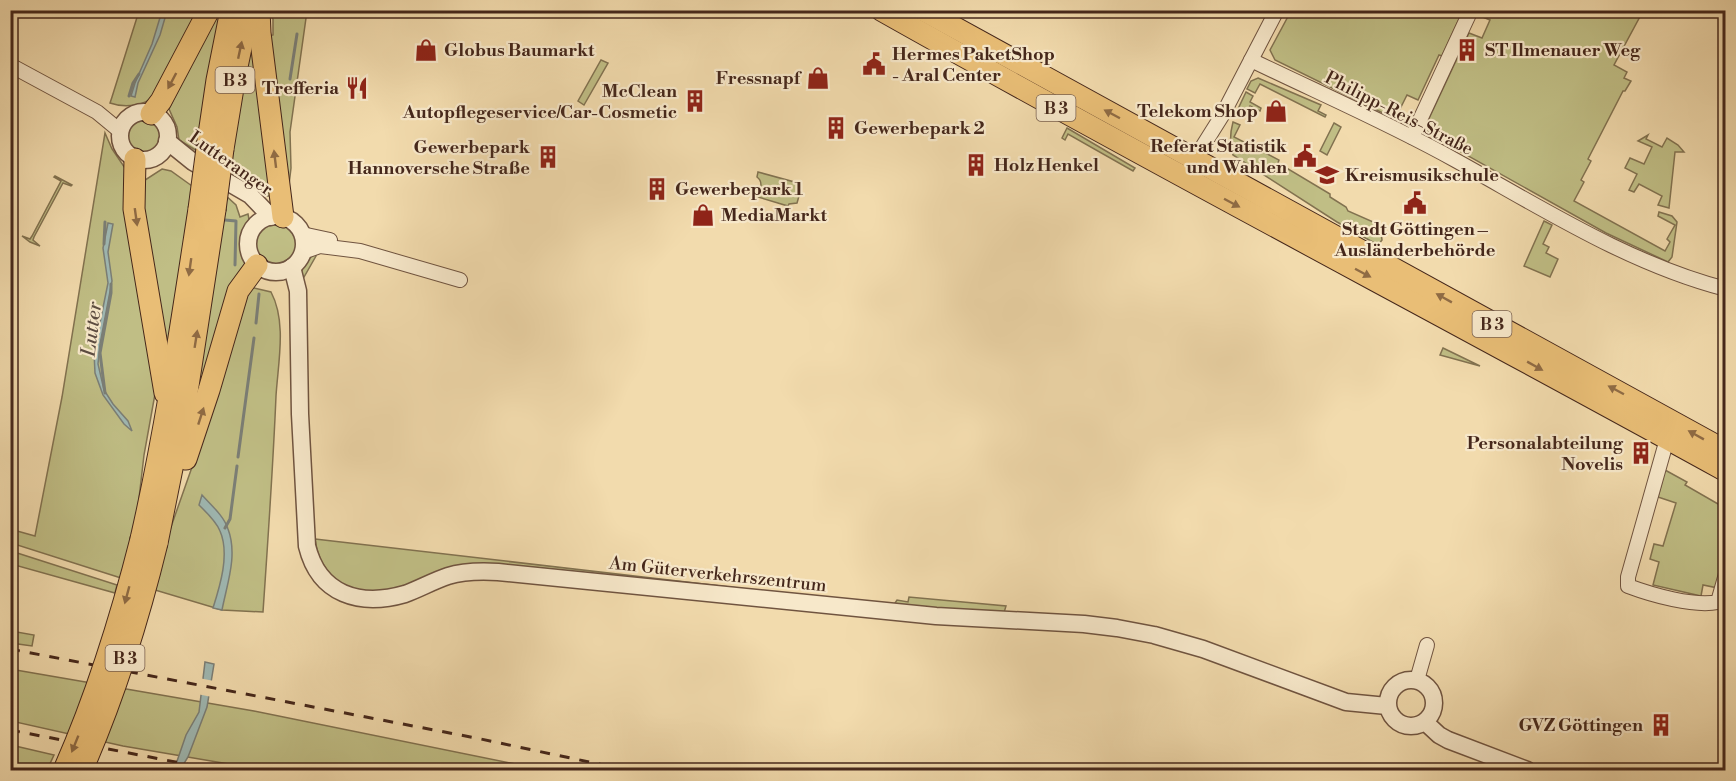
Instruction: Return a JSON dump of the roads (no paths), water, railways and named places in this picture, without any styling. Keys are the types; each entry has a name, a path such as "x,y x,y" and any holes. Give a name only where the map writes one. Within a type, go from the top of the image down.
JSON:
{"main road":[{"path":"151,114 161,101 209,10"},
{"name":"B 3","path":"64,771 102,675 149,541 165,510 180,438 216,145 217,80 231,10"},
{"name":"B 3","path":"216,145 235,76 249,10"},
{"path":"260,10 270,219"},
{"name":"B 3","path":"881,10 1489,322 1667,428 1725,471"},
{"name":"B 3","path":"923,10 1192,170"},
{"path":"135,159 134,208 168,410"},
{"name":"B 3","path":"82,771 123,662 149,541 158,464 207,210"},
{"path":"165,510 196,431 238,291 257,265"},
{"name":"B 3","path":"177,357 180,438"},
{"name":"B 3","path":"1667,428 1725,451"}],"street":[{"path":"1192,170 1220,126 1223,114 1277,10"},
{"path":"1412,137 1471,10"},
{"name":"Philipp-Reis-Straße","path":"1251,60 1412,137 1651,263 1725,289"},
{"path":"10,65 123,125"},
{"path":"135,159 122,147 120,139 123,125 136,114 151,114"},
{"name":"Lutteranger","path":"135,159 149,160 164,147 167,132 164,124 151,114"},
{"name":"Lutteranger","path":"164,147 250,195 270,219 294,223 302,234"},
{"name":"Lutteranger","path":"257,265 249,249 251,231 270,219"},
{"path":"257,265 269,272 286,270 299,260 303,252 302,234 338,241 360,251"},
{"path":"303,252 320,246 360,251 460,279"},
{"name":"Am Güterverkehrszentrum","path":"286,270 299,304 300,414 306,546 310,560 320,576 336,590 349,596 369,600 385,598 417,590 448,576 479,571 946,617 1100,626 1154,635 1190,645 1346,702 1387,706"},
{"path":"1667,428 1628,577 1628,586 1643,592 1707,604 1718,602 1725,574"},
{"path":"1417,680 1426,645"},
{"path":"1406,680 1417,680 1427,686 1433,696 1434,707 1425,722 1415,726 1399,723 1391,716 1387,706 1390,692 1396,684 1406,680"},
{"path":"1425,722 1448,740 1527,771"}],"water":[{"path":"162,11 167,11 160,35 138,83 135,97 131,96 152,44"},
{"path":"108,223 113,224 108,252 112,281 98,364 104,390 128,421 132,431 124,424 103,395 95,373 94,352 108,283 103,248"},
{"path":"202,495 224,520 231,539 231,570 222,610 213,608 223,570 223,540 216,524 199,505"},
{"path":"205,662 214,664 207,707 188,757 180,770 174,770 186,735 199,712"}],"waterway":[{"path":"290,79 297,34"},
{"name":"Lutter","path":"129,96 139,74"},
{"path":"225,220 236,221 235,265"},
{"path":"104,244 105,222"},
{"name":"Lutter","path":"105,393 100,353 111,284"},
{"path":"256,323 259,294"},
{"path":"238,457 254,338"},
{"path":"225,528 230,519 237,466"}],"railway":[{"path":"10,649 476,738 627,770"},
{"path":"10,730 217,770"}],"place":[{"name":"Globus Baumarkt","path":"426,50"},
{"name":"ST Ilmenauer Weg","path":"1467,50"},
{"name":"Hermes PaketShop - Aral Center","path":"874,64"},
{"name":"Fressnapf","path":"818,78"},
{"name":"Trefferia","path":"357,88"},
{"name":"McClean Autopflegeservice/Car-Cosmetic","path":"695,101"},
{"name":"Telekom Shop","path":"1276,111"},
{"name":"Gewerbepark 2","path":"836,128"},
{"name":"Referat Statistik und Wahlen","path":"1305,156"},
{"name":"Gewerbepark Hannoversche Straße","path":"548,157"},
{"name":"Holz Henkel","path":"976,165"},
{"name":"Kreismusikschule","path":"1327,175"},
{"name":"Gewerbepark 1","path":"657,189"},
{"name":"Stadt Göttingen – Ausländerbehörde","path":"1415,203"},
{"name":"MediaMarkt","path":"703,215"},
{"name":"Personalabteilung Novelis","path":"1641,453"},
{"name":"GVZ Göttingen","path":"1661,725"}]}
